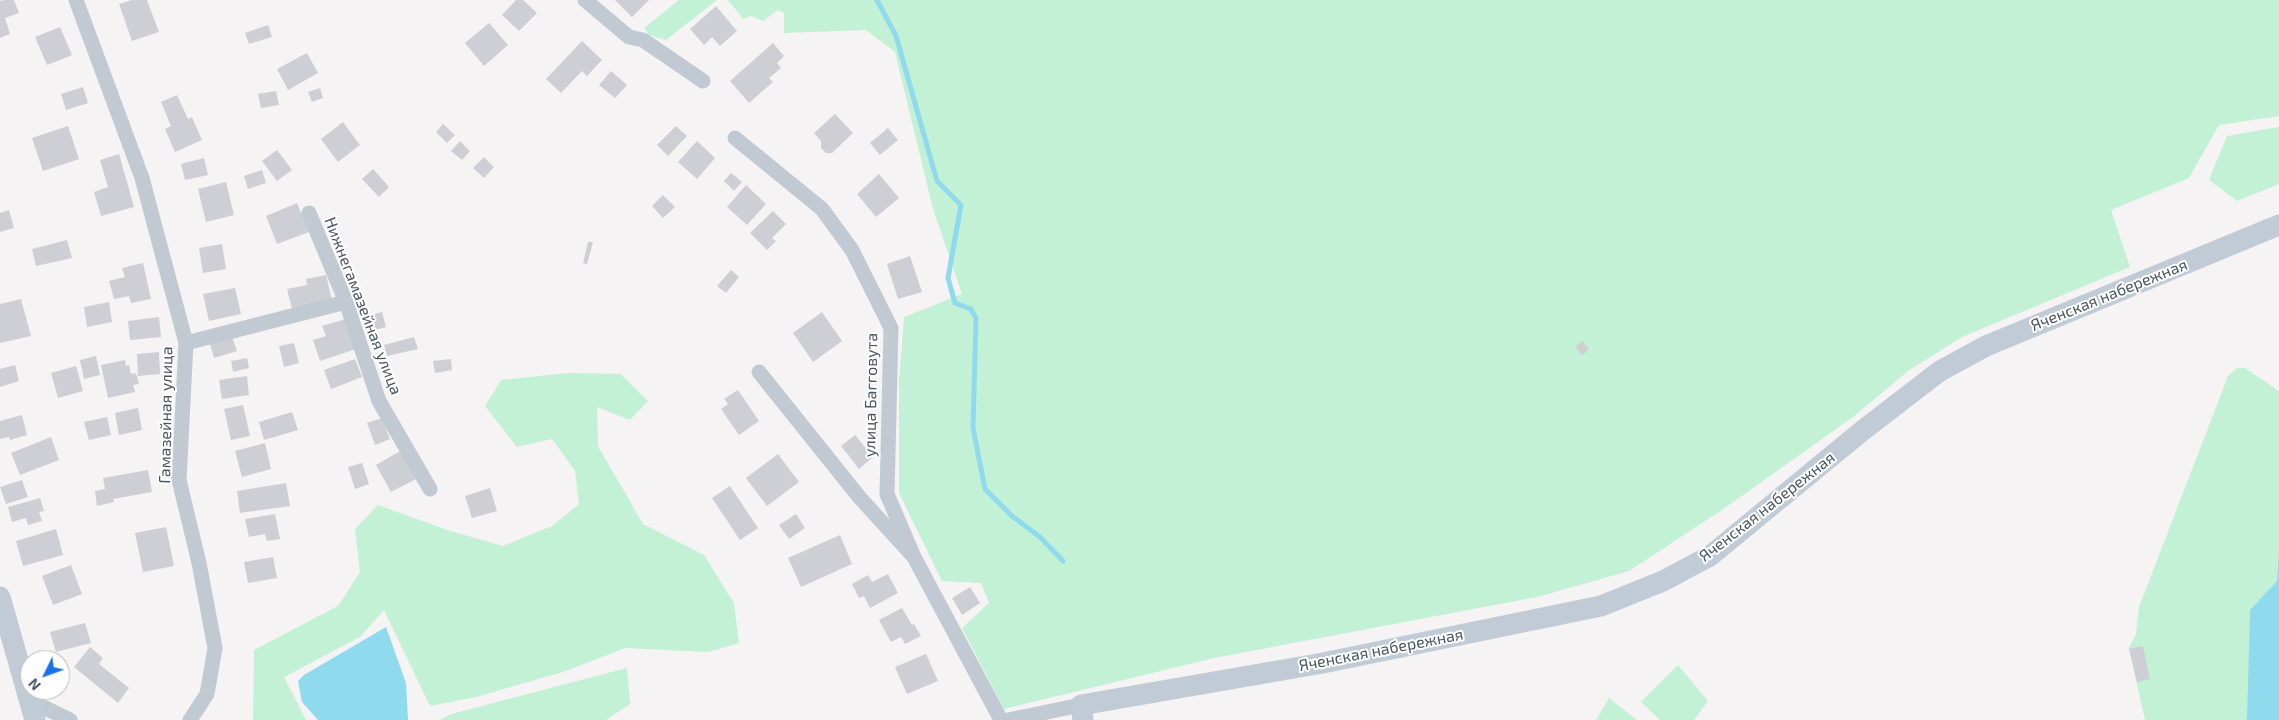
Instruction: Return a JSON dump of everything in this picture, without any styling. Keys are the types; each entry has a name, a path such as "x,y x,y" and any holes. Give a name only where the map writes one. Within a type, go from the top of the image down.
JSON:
{"street":[{"name":"Гамазейная улица","path":"76,0 142,178 186,343 179,480 199,563 214,648 206,694 190,720"},
{"path":"584,0 629,38 643,40 703,81"},
{"name":"улица Багговута","path":"735,138 822,209 852,250 891,328 887,494 914,557"},
{"name":"Нижнегамазейная улица","path":"309,213 346,302 379,401 430,489"},
{"name":"Яченская набережная","path":"1008,720 1082,713 1601,606 1663,581 1710,556 1862,431 1940,371 1955,362 1986,346 2279,224"},
{"path":"186,343 346,302"},
{"path":"759,372 860,498 914,557 1001,720"},
{"path":"0,597 20,668"},
{"path":"29,700 35,720"},
{"path":"29,700 70,720"}],"green space":[{"path":"679,0 717,0 666,40 649,35 644,28"},
{"path":"728,0 2279,0 2279,116 2219,125 2189,178 2111,210 2130,267 1962,337 1908,371 1853,417 1722,510 1629,571 1537,597 1214,658 1004,709 962,628 989,603 981,583 942,581 899,493 899,381 904,317 962,294 933,209 895,52 866,30 784,33 784,13 778,10 763,21 751,16 743,19"},
{"path":"2279,127 2279,184 2237,201 2209,180 2227,136"},
{"path":"2237,368 2245,368 2279,391 2279,720 2145,720 2129,648 2136,634 2139,607 2228,376"},
{"path":"569,373 621,374 648,401 630,420 597,407 598,446 643,524 704,555 734,603 739,643 708,652 625,648 566,671 476,697 430,706 384,610 360,637 284,677 306,720 253,720 254,650 338,606 360,572 355,529 378,505 447,530 503,546 552,526 579,504 575,471 552,439 517,447 485,406 501,380"},
{"path":"1678,665 1708,701 1694,720 1660,720 1641,702"},
{"path":"627,668 630,704 606,720 440,720 451,714"},
{"path":"1609,698 1637,720 1596,720"}],"water":[{"path":"2279,552 2279,720 2247,720 2250,610 2277,581"},
{"path":"386,627 406,683 408,720 318,720 302,702 298,681 304,675"}],"building":[{"path":"14,0 19,13 5,18 10,34 0,38 0,1"},
{"path":"132,0 147,0 159,32 132,41 119,4"},
{"path":"516,0 523,0 537,13 519,31 502,15"},
{"path":"615,0 649,0 632,17"},
{"path":"716,6 737,31 720,46 712,37 704,45 690,29"},
{"path":"489,23 508,45 484,66 465,43"},
{"path":"268,25 272,37 249,44 245,33"},
{"path":"60,27 72,55 47,65 35,37"},
{"path":"582,41 602,60 587,76 582,71 561,93 546,79"},
{"path":"773,43 784,56 777,63 781,68 769,78 773,82 749,103 730,81"},
{"path":"307,53 318,73 288,90 277,69"},
{"path":"611,71 627,85 615,98 599,85"},
{"path":"83,87 88,103 66,110 61,94"},
{"path":"320,88 323,98 312,102 308,92"},
{"path":"276,91 279,105 261,108 258,94"},
{"path":"177,95 188,119 192,117 202,140 175,152 165,129 171,126 161,102"},
{"path":"835,114 853,133 832,153 826,153 821,148 821,141 814,133"},
{"path":"343,122 360,145 338,162 321,139"},
{"path":"443,124 455,135 447,143 436,132"},
{"path":"68,126 79,159 43,171 32,138"},
{"path":"676,126 687,136 668,156 657,145"},
{"path":"888,128 898,140 880,155 870,143"},
{"path":"460,141 470,151 462,160 451,151"},
{"path":"697,141 715,158 697,179 678,162"},
{"path":"277,150 292,170 277,181 262,161"},
{"path":"119,154 134,207 101,216 94,192 108,187 100,160"},
{"path":"484,157 494,167 484,178 473,168"},
{"path":"204,158 208,175 185,180 181,164"},
{"path":"373,169 389,187 379,197 362,179"},
{"path":"262,170 266,183 248,189 244,176"},
{"path":"731,173 742,182 734,191 724,181"},
{"path":"879,174 899,198 876,217 857,194"},
{"path":"226,182 234,215 206,222 198,189"},
{"path":"746,185 766,204 747,225 727,207"},
{"path":"663,195 675,207 663,218 652,206"},
{"path":"297,203 309,232 277,244 266,216"},
{"path":"9,210 14,228 0,232 0,213"},
{"path":"773,211 786,224 772,238 776,241 767,250 750,233"},
{"path":"67,240 72,258 36,266 32,249"},
{"path":"588,242 593,242 587,264 583,263"},
{"path":"222,244 226,269 203,273 199,248"},
{"path":"910,256 922,292 898,299 887,264"},
{"path":"143,263 151,299 131,303 129,296 114,299 109,281 125,277 122,268"},
{"path":"731,270 739,277 726,293 717,286"},
{"path":"326,275 332,300 292,309 287,289 307,285 306,279"},
{"path":"235,288 241,314 209,321 203,294"},
{"path":"21,299 31,336 0,343 0,304"},
{"path":"109,302 112,322 87,327 84,307"},
{"path":"382,312 386,327 367,332 363,317"},
{"path":"822,312 842,341 813,362 793,333"},
{"path":"159,317 161,337 130,340 128,321"},
{"path":"346,319 356,349 320,361 313,340 326,336 322,326"},
{"path":"232,337 237,351 214,358 210,344"},
{"path":"414,337 418,349 387,356 384,345"},
{"path":"1582,341 1589,349 1582,355 1575,347"},
{"path":"294,343 299,363 284,367 279,346"},
{"path":"159,352 160,374 138,376 137,354"},
{"path":"96,356 100,375 84,379 80,360"},
{"path":"247,358 249,368 233,372 231,361"},
{"path":"355,359 362,377 331,389 324,370"},
{"path":"451,359 452,370 435,373 433,361"},
{"path":"125,360 126,366 129,365 131,374 136,373 139,384 133,385 135,392 108,398 101,365"},
{"path":"15,365 19,381 0,387 0,369"},
{"path":"76,366 83,391 58,398 51,373"},
{"path":"247,376 249,395 222,399 219,380"},
{"path":"738,390 759,421 739,435 721,409 728,404 724,399"},
{"path":"243,405 250,436 231,440 224,409"},
{"path":"138,408 142,430 119,435 115,413"},
{"path":"292,412 298,430 264,440 259,422"},
{"path":"22,415 27,435 10,440 9,437 0,439 0,421"},
{"path":"107,417 111,435 89,440 84,422"},
{"path":"382,418 390,439 375,445 367,423"},
{"path":"855,435 873,457 859,469 841,446"},
{"path":"51,437 59,460 20,475 11,453"},
{"path":"265,443 271,469 242,477 235,451"},
{"path":"400,451 416,479 391,492 376,465"},
{"path":"778,454 799,482 767,506 746,478"},
{"path":"362,463 369,484 355,489 348,467"},
{"path":"148,470 152,492 113,499 114,502 97,506 95,491 105,489 103,478"},
{"path":"22,480 28,497 6,504 0,487"},
{"path":"286,483 290,506 240,513 237,491"},
{"path":"730,486 758,528 740,540 712,498"},
{"path":"490,488 497,511 472,518 465,496"},
{"path":"40,498 44,511 39,512 42,521 28,525 26,518 12,522 8,507"},
{"path":"275,514 280,539 267,541 265,534 249,537 245,519"},
{"path":"796,514 805,528 789,539 779,525"},
{"path":"166,527 174,566 143,572 135,533"},
{"path":"56,529 63,555 23,566 16,541"},
{"path":"840,535 852,564 801,587 788,558"},
{"path":"273,557 277,578 248,583 244,562"},
{"path":"71,565 82,594 53,605 42,576"},
{"path":"888,574 898,593 870,608 864,596 859,598 852,584 868,575 872,582"},
{"path":"970,587 980,603 962,615 952,598"},
{"path":"902,608 921,636 905,644 901,637 891,642 879,620"},
{"path":"85,623 91,643 64,650 55,650 50,632"},
{"path":"2143,646 2150,679 2137,682 2129,649"},
{"path":"90,647 103,658 99,664 129,688 118,703 74,667"},
{"path":"926,654 938,681 907,694 895,667"}],"waterway":[{"path":"877,0 896,36 937,181 961,205 948,278 955,303 971,309 976,318 973,428 985,489 1012,516 1040,537 1063,561"}]}
